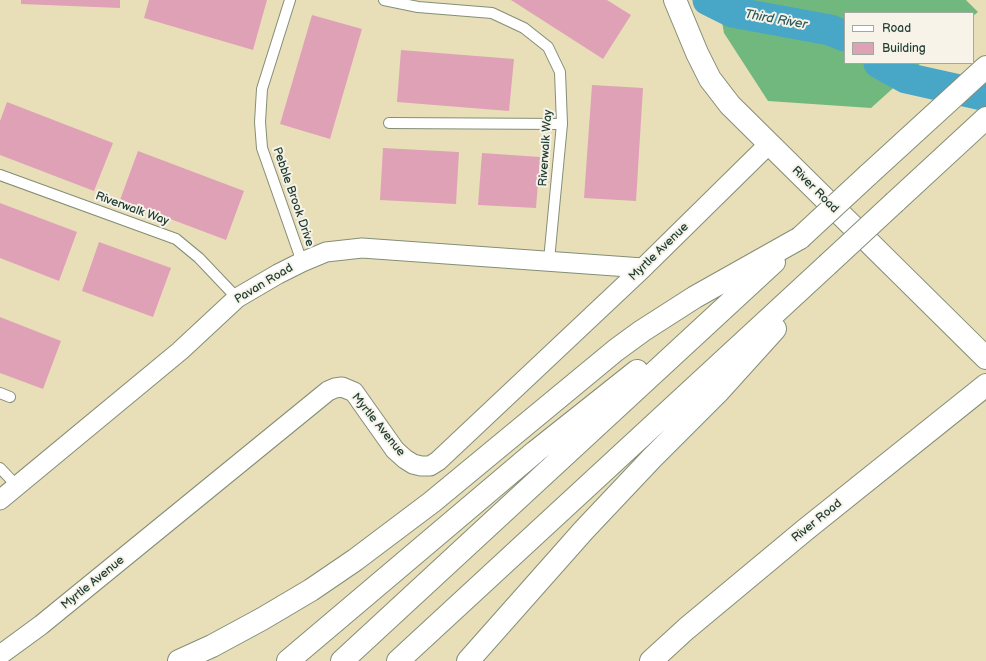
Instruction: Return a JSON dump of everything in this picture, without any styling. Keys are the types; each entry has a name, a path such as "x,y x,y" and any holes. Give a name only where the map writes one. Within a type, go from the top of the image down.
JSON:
{"main road":[{"name":"River Road","path":"678,9 710,79 730,105 986,358"},
{"path":"342,661 985,67"},
{"path":"398,661 983,121"},
{"path":"179,661 212,646 311,590 355,560 432,502 616,350 642,331 695,296 800,238"},
{"path":"468,661 584,530 741,369 827,265"},
{"path":"288,661 535,452 627,379 736,298"},
{"name":"River Road","path":"651,661 686,629 806,530 986,385"}],"street":[{"name":"Myrtle Avenue","path":"0,655 41,625 328,391 342,387 354,392 395,450 405,459 413,464 421,466 430,466 438,461 643,268 769,144"},
{"name":"Pavan Road","path":"0,500 180,351 236,298 278,274 326,252 362,248 549,260 643,268"}],"lane":[{"name":"Pebble Brook Drive","path":"290,0 262,89 260,122 262,148 302,262"},
{"name":"Riverwalk Way","path":"384,0 418,7 492,13 524,28 548,47 560,72 562,124 549,260"},
{"path":"389,123 562,124"},
{"name":"Riverwalk Way","path":"0,175 176,239 199,258 236,298"},
{"path":"0,393 10,397"},
{"path":"0,468 17,486"}],"green space":[{"path":"718,0 966,0 978,12 974,15 974,12 844,12 844,64 920,64 871,108 768,101 724,33"}],"building":[{"path":"21,0 120,0 120,8 21,4"},
{"path":"149,0 267,0 253,50 144,18"},
{"path":"511,0 607,0 631,15 603,59"},
{"path":"312,15 362,29 330,139 280,124"},
{"path":"401,50 514,59 509,111 397,102"},
{"path":"592,85 643,88 636,201 584,198"},
{"path":"7,102 113,143 94,191 0,155 0,121"},
{"path":"383,148 459,152 456,204 380,200"},
{"path":"138,151 244,191 226,240 120,200"},
{"path":"482,153 540,157 536,208 478,205"},
{"path":"0,203 77,232 59,281 0,258"},
{"path":"99,242 171,268 153,317 82,291"},
{"path":"0,317 61,341 43,389 0,373"}],"waterway":[{"name":"Third River","path":"708,0 732,12 830,30 844,36"},
{"name":"Third River","path":"881,64 906,78 986,96"}]}
